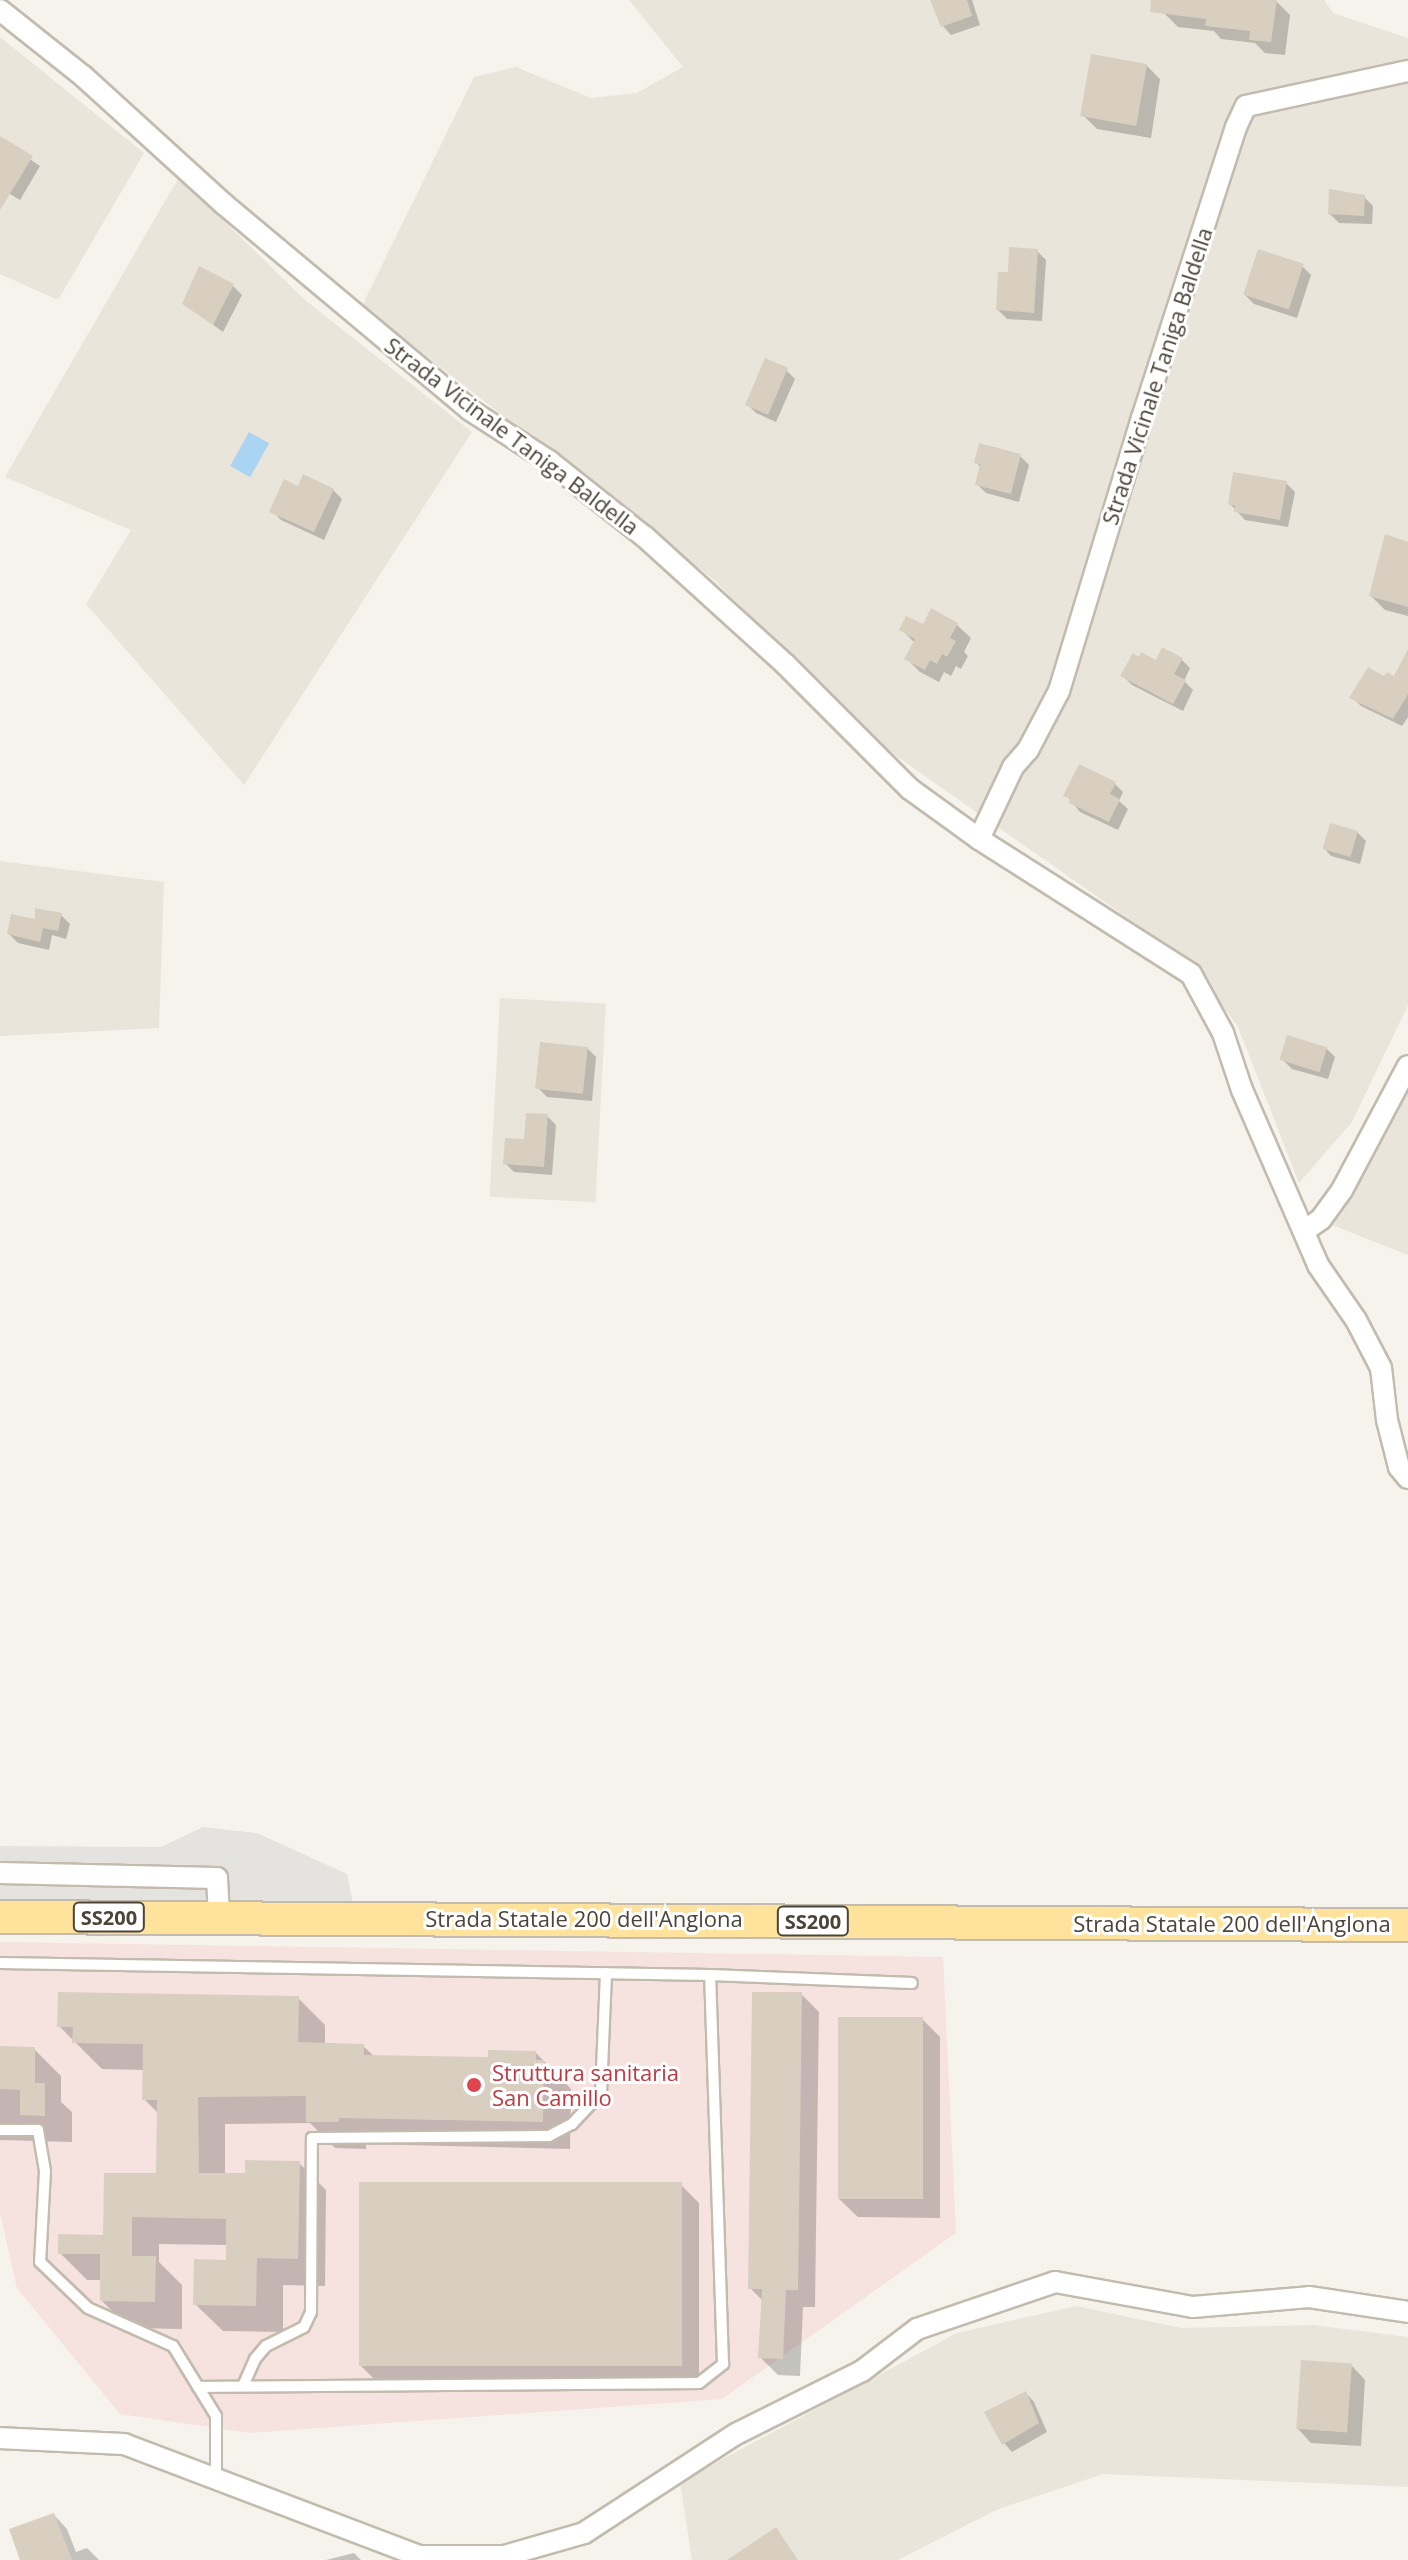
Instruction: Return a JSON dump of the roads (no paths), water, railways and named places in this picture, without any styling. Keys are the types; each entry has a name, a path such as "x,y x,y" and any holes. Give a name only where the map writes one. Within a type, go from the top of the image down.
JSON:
{"main road":[{"name":"Strada Statale 200 dell'Anglona","path":"0,1917 1408,1925"}],"street":[{"name":"Strada Vicinale Taniga Baldella","path":"0,10 83,76 225,205 470,410 549,461 645,537 786,665 910,789 979,839 1191,974 1223,1033 1242,1090 1318,1265 1356,1320 1381,1368 1387,1420 1399,1467 1408,1478"},
{"name":"Strada Vicinale Taniga Baldella","path":"979,839 1013,767 1028,750 1059,691 1142,418 1236,127 1246,106 1408,71"},
{"path":"1304,1231 1321,1219 1342,1190 1408,1066"},
{"path":"0,1873 217,1878 219,1917"},
{"path":"0,2438 124,2444 419,2558 504,2556 584,2533 736,2434 862,2371 917,2329 1055,2282 1193,2307 1309,2297 1408,2312"}],"lane":[{"path":"0,1963 710,1975 912,1983"},
{"path":"243,2386 255,2359 266,2346 304,2327 311,2312 312,2138 549,2136 572,2124 601,2093 606,1973"},
{"path":"198,2387 699,2383 723,2364 710,1975"},
{"path":"0,2130 38,2130 45,2171 40,2262 88,2308 173,2346 216,2416 216,2479"}],"water":[{"path":"249,432 269,443 250,477 230,466"}],"place":[{"name":"Struttura sanitaria San Camillo","path":"474,2085"}]}
